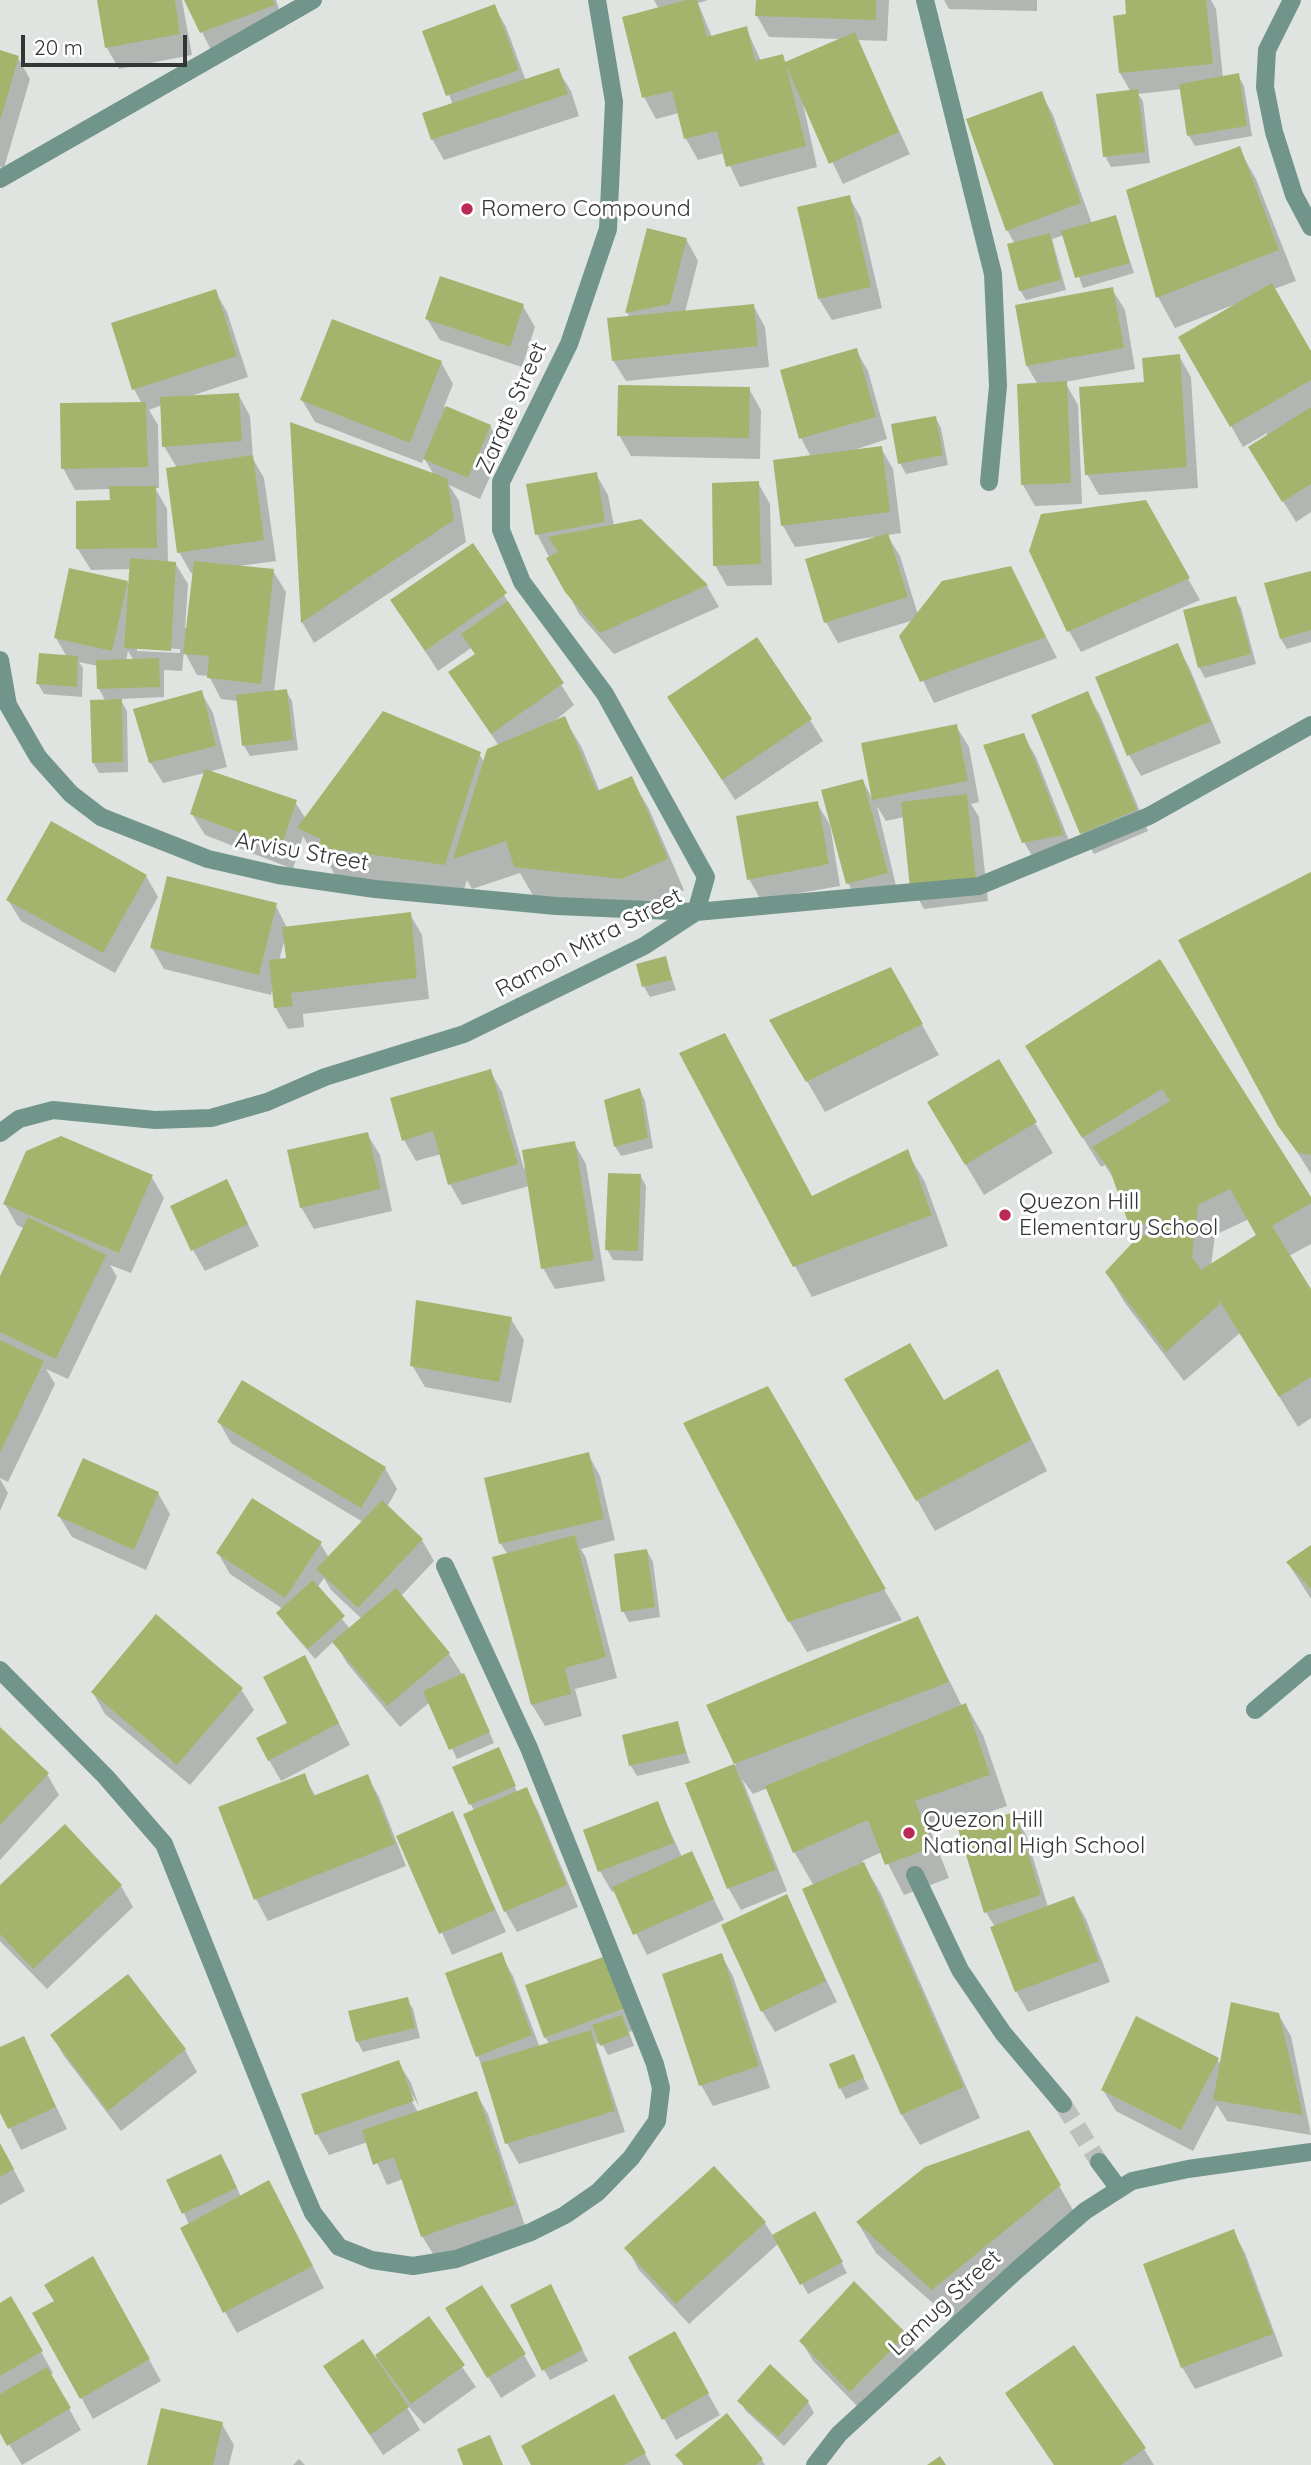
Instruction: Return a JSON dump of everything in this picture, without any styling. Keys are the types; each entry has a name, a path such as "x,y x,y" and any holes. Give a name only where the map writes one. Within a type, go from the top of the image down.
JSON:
{"street":[{"path":"0,180 313,0"},
{"name":"Zarate Street","path":"597,0 614,102 608,229 569,344 501,482 501,530 522,582 605,694 706,877 696,912"},
{"path":"925,0 993,274 998,386 989,482"},
{"path":"1292,0 1267,50 1265,87 1274,132 1294,195 1311,227"},
{"name":"Arvisu Street","path":"0,660 8,705 38,757 71,794 101,817 208,859 278,875 375,889 556,906 696,912"},
{"name":"Ramon Mitra Street","path":"0,1133 19,1119 53,1110 155,1120 211,1118 267,1102 325,1077 464,1034 644,946 696,912 979,886 1149,816 1311,725"},
{"path":"0,1670 106,1777 164,1844 313,2213 339,2246 372,2260 413,2266 456,2259 531,2232 565,2215 598,2192 631,2158 657,2121 661,2088 656,2064 529,1748 445,1566"},
{"path":"1255,1710 1311,1663"},
{"path":"915,1875 960,1970 1003,2034 1063,2104"},
{"name":"Lamug Street","path":"815,2465 839,2434 1017,2270 1085,2211 1119,2189 1132,2181 1188,2169 1311,2152"},
{"path":"1099,2162 1119,2189"}],"building":[{"path":"97,0 175,0 180,34 105,48"},
{"path":"184,0 273,0 275,5 200,33"},
{"path":"686,0 697,0 707,37 747,26 755,61 783,54 785,62 855,32 899,132 829,164 786,65 806,146 726,167 717,131 684,139 672,91 642,98 622,17"},
{"path":"756,0 876,0 876,20 755,16"},
{"path":"1125,0 1206,0 1213,64 1119,73 1113,16 1126,14"},
{"path":"495,4 519,70 446,96 422,31"},
{"path":"0,50 19,56 1,118 0,118"},
{"path":"559,68 568,94 431,140 422,113"},
{"path":"1239,73 1247,126 1187,136 1179,84"},
{"path":"1138,89 1145,152 1103,157 1096,94"},
{"path":"1042,91 1081,203 1006,231 966,119"},
{"path":"1240,146 1279,250 1156,298 1126,190"},
{"path":"850,195 871,287 818,299 797,207"},
{"path":"1116,215 1130,263 1075,278 1061,231"},
{"path":"647,228 687,238 670,304 625,313"},
{"path":"1050,233 1061,280 1019,291 1007,244"},
{"path":"440,276 524,304 510,347 425,319"},
{"path":"1272,283 1311,351 1311,380 1230,427 1178,337"},
{"path":"1113,287 1124,348 1026,366 1015,305"},
{"path":"216,289 237,356 132,390 111,323"},
{"path":"754,304 758,346 612,361 607,318"},
{"path":"332,319 442,361 410,443 300,400"},
{"path":"857,348 876,417 799,439 780,370"},
{"path":"1180,354 1187,467 1085,475 1079,387 1144,382 1142,358"},
{"path":"1067,381 1071,483 1021,485 1017,384"},
{"path":"618,385 750,387 749,438 617,436"},
{"path":"239,393 242,441 162,447 160,397"},
{"path":"146,402 148,467 61,469 60,403"},
{"path":"446,406 491,425 468,478 423,459"},
{"path":"1311,407 1311,484 1282,502 1248,447"},
{"path":"936,416 943,455 898,464 891,424"},
{"path":"290,422 447,478 454,520 301,623"},
{"path":"882,446 890,512 781,526 773,460"},
{"path":"253,455 264,540 177,553 166,468"},
{"path":"597,472 605,522 535,535 526,484"},
{"path":"759,481 761,564 713,566 712,483"},
{"path":"109,486 156,486 157,548 76,549 76,501 110,500"},
{"path":"1146,500 1190,578 1067,632 1029,551 1041,514"},
{"path":"641,519 708,585 600,633 565,592 546,558 558,552 548,537"},
{"path":"888,533 908,597 824,623 805,559"},
{"path":"473,543 507,593 425,651 390,600"},
{"path":"130,558 176,562 171,651 124,648"},
{"path":"194,561 274,569 261,684 207,678 209,656 183,654"},
{"path":"1011,566 1046,637 920,682 899,636 942,581"},
{"path":"69,568 128,581 112,651 54,638"},
{"path":"1311,571 1311,630 1280,639 1264,583"},
{"path":"1236,596 1251,654 1198,668 1183,610"},
{"path":"508,601 564,683 491,734 448,672 475,654 461,634"},
{"path":"757,637 812,719 722,780 667,697"},
{"path":"1178,643 1210,722 1127,756 1095,677"},
{"path":"39,653 78,656 77,687 36,684"},
{"path":"159,658 160,687 97,689 96,660"},
{"path":"287,689 293,740 242,746 236,695"},
{"path":"202,690 216,746 149,763 133,709"},
{"path":"1088,691 1137,810 1080,834 1031,715"},
{"path":"122,699 123,762 92,763 90,700"},
{"path":"383,711 481,752 445,865 317,847 321,839 297,828"},
{"path":"565,716 597,791 632,776 668,859 621,879 514,867 506,841 453,859 487,749"},
{"path":"957,724 968,781 872,800 861,743"},
{"path":"1024,733 1064,835 1022,843 983,745"},
{"path":"205,769 297,800 281,848 190,814"},
{"path":"863,779 888,873 846,884 821,790"},
{"path":"967,794 976,880 910,888 901,802"},
{"path":"818,801 829,864 747,880 736,816"},
{"path":"51,821 147,875 103,953 6,900"},
{"path":"1311,872 1311,1155 1298,1153 1278,1126 1178,940"},
{"path":"167,876 277,903 259,975 150,948"},
{"path":"411,912 417,978 291,993 293,1006 274,1008 269,960 286,958 282,927"},
{"path":"666,956 672,980 642,987 636,964"},
{"path":"1160,959 1311,1197 1311,1203 1272,1226 1311,1289 1311,1377 1279,1397 1217,1297 1220,1304 1166,1352 1105,1272 1136,1239 1168,1224 1129,1225 1110,1170 1092,1147 1170,1101 1162,1089 1082,1138 1025,1046","holes":["1230,1189 1256,1235 1201,1270 1192,1257 1198,1205"]},
{"path":"891,967 923,1024 806,1082 769,1020"},
{"path":"725,1033 812,1196 908,1149 932,1215 793,1267 679,1053"},
{"path":"999,1059 1037,1122 965,1165 927,1102"},
{"path":"491,1069 518,1164 448,1185 433,1131 402,1141 390,1098"},
{"path":"640,1088 648,1138 614,1147 604,1100"},
{"path":"368,1132 381,1189 300,1208 287,1150"},
{"path":"61,1136 153,1175 119,1253 3,1204 26,1151"},
{"path":"575,1141 594,1260 541,1269 522,1150"},
{"path":"608,1173 641,1174 638,1251 605,1250"},
{"path":"227,1179 248,1224 191,1251 170,1206"},
{"path":"28,1217 106,1255 56,1359 0,1332 0,1276"},
{"path":"416,1300 512,1317 499,1382 410,1366"},
{"path":"0,1340 44,1361 0,1453"},
{"path":"910,1343 944,1400 998,1369 1031,1440 916,1501 844,1379"},
{"path":"242,1380 386,1467 361,1508 217,1422"},
{"path":"768,1386 886,1589 788,1622 683,1423"},
{"path":"589,1452 604,1519 499,1544 484,1478"},
{"path":"83,1458 159,1492 134,1550 57,1516"},
{"path":"252,1498 322,1542 285,1598 216,1553"},
{"path":"382,1500 423,1539 358,1608 316,1569"},
{"path":"575,1535 606,1657 565,1668 571,1694 531,1705 492,1557"},
{"path":"1311,1545 1311,1589 1286,1562"},
{"path":"647,1549 655,1607 621,1612 614,1554"},
{"path":"313,1580 345,1616 308,1649 276,1613"},
{"path":"396,1588 450,1653 387,1706 332,1642"},
{"path":"156,1614 243,1688 177,1765 91,1692"},
{"path":"918,1616 949,1682 734,1764 706,1705"},
{"path":"305,1655 339,1723 268,1761 256,1738 287,1723 263,1677"},
{"path":"464,1673 490,1732 449,1750 423,1691"},
{"path":"966,1703 990,1775 915,1801 933,1847 885,1865 868,1820 793,1853 765,1786"},
{"path":"678,1721 686,1753 629,1766 622,1735"},
{"path":"0,1727 49,1773 0,1825"},
{"path":"499,1747 516,1786 469,1805 452,1767"},
{"path":"734,1764 776,1870 727,1889 685,1783"},
{"path":"305,1773 313,1796 368,1774 395,1844 254,1900 218,1807"},
{"path":"527,1787 567,1885 504,1912 463,1814"},
{"path":"658,1801 674,1843 598,1872 583,1830"},
{"path":"453,1811 495,1910 439,1934 396,1836"},
{"path":"1015,1812 1041,1895 984,1913 958,1829"},
{"path":"65,1824 122,1885 33,1969 0,1934 0,1885"},
{"path":"692,1851 714,1899 633,1935 612,1887"},
{"path":"864,1862 964,2087 901,2115 802,1889"},
{"path":"787,1894 826,1981 761,2012 721,1925"},
{"path":"1074,1896 1099,1961 1015,1992 990,1927"},
{"path":"502,1952 532,2035 476,2057 445,1973"},
{"path":"722,1953 759,2066 699,2086 662,1974"},
{"path":"606,1956 625,2008 544,2038 525,1985"},
{"path":"128,1974 186,2049 108,2111 50,2035"},
{"path":"408,1997 415,2028 356,2042 348,2011"},
{"path":"1231,2002 1279,2013 1303,2115 1213,2100"},
{"path":"622,2015 629,2035 600,2046 592,2025"},
{"path":"1136,2016 1219,2058 1181,2130 1101,2090"},
{"path":"591,2030 615,2111 505,2144 481,2063"},
{"path":"24,2036 56,2107 8,2129 0,2113 0,2047"},
{"path":"854,2054 864,2078 839,2089 829,2064"},
{"path":"399,2060 414,2101 315,2135 301,2094"},
{"path":"477,2091 515,2205 421,2237 394,2157 373,2165 362,2130"},
{"path":"1029,2130 1061,2185 932,2290 856,2222 925,2167"},
{"path":"0,2143 14,2169 0,2177"},
{"path":"221,2154 237,2188 182,2214 166,2180"},
{"path":"714,2166 766,2222 676,2304 624,2248"},
{"path":"269,2180 313,2266 223,2313 180,2228"},
{"path":"815,2211 843,2262 800,2285 772,2235"},
{"path":"1234,2229 1273,2334 1181,2368 1143,2264"},
{"path":"93,2256 150,2359 80,2399 32,2313 54,2301 44,2285"},
{"path":"854,2281 907,2334 850,2392 799,2341"},
{"path":"551,2284 583,2350 542,2371 510,2305"},
{"path":"482,2285 526,2354 487,2378 445,2308"},
{"path":"11,2296 43,2351 0,2376 0,2303"},
{"path":"429,2316 465,2365 411,2404 375,2355"},
{"path":"675,2331 709,2393 662,2420 628,2357"},
{"path":"363,2339 409,2407 370,2435 323,2366"},
{"path":"1074,2345 1146,2448 1121,2465 1054,2465 1005,2393"},
{"path":"770,2364 809,2401 778,2437 737,2401"},
{"path":"47,2367 71,2408 7,2446 0,2433 0,2394"},
{"path":"614,2394 646,2453 624,2465 531,2465 521,2446"},
{"path":"161,2408 223,2422 213,2465 147,2465"},
{"path":"727,2413 763,2459 756,2465 684,2465 675,2455"},
{"path":"490,2435 503,2465 463,2465 457,2449"},
{"path":"940,2456 946,2465 927,2465"}],"tunnel":[{"path":"1063,2104 1099,2162"}],"place":[{"name":"Romero Compound","path":"467,209"},
{"name":"Quezon Hill Elementary School","path":"1005,1215"},
{"name":"Quezon Hill National High School","path":"909,1833"}]}
